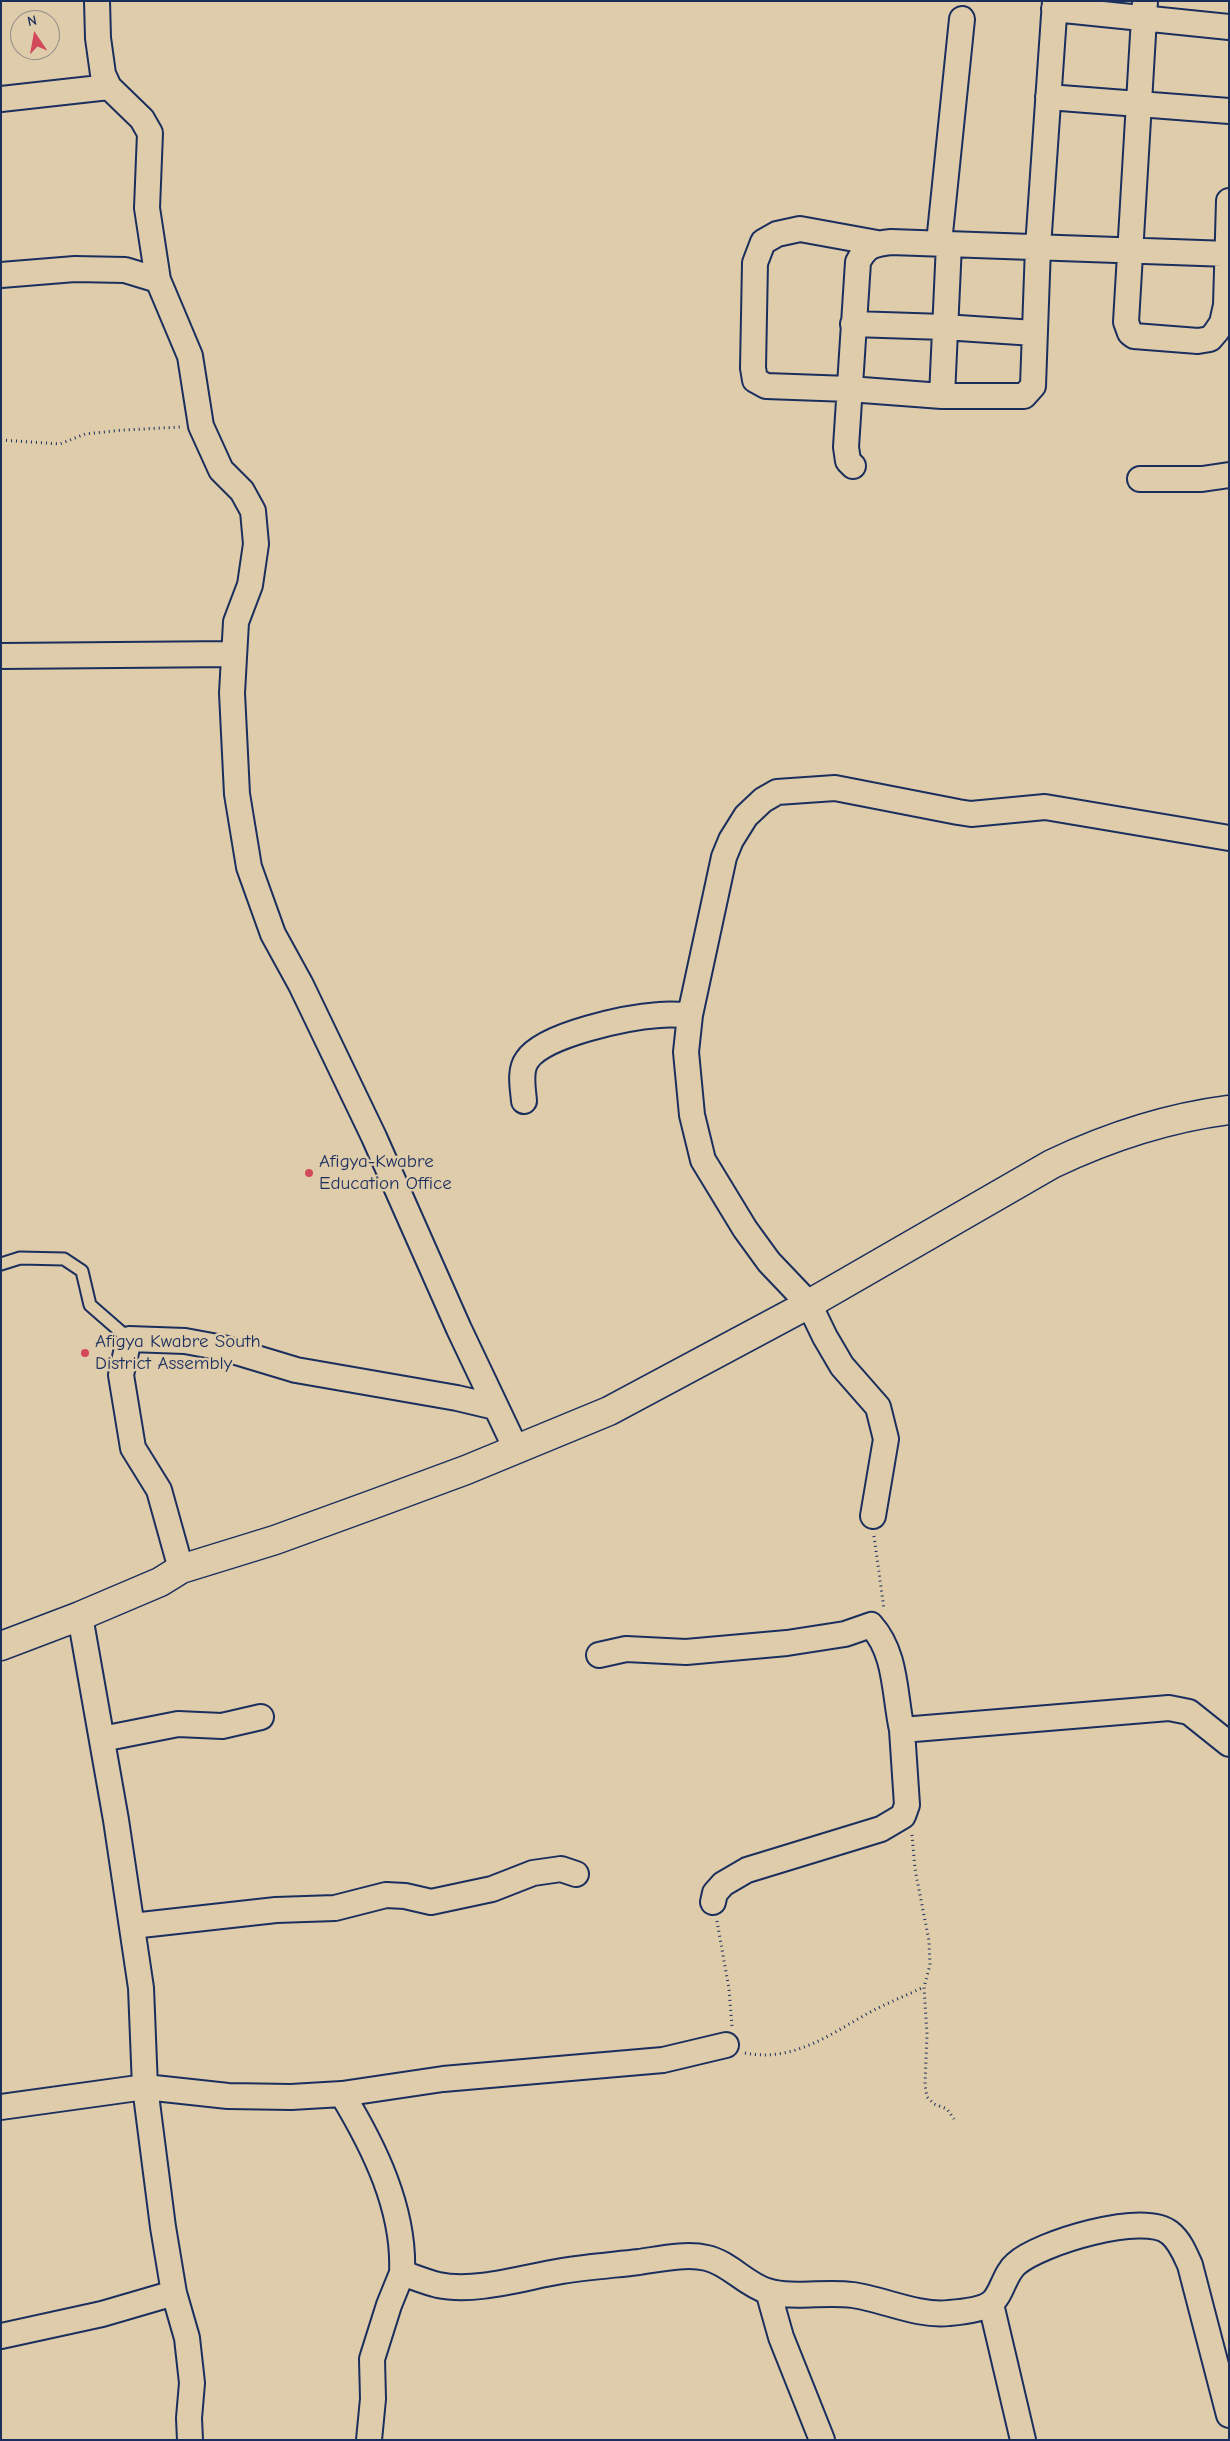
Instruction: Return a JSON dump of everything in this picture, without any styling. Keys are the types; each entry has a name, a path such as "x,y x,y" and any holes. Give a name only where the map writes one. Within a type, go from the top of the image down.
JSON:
{"street":[{"path":"97,1 98,38 103,74 109,87 142,119 150,133 147,208 158,280 190,356 202,426 221,470 242,491 253,510 256,544 250,585 236,622 232,693 237,794 252,875 273,934 302,985 374,1137 516,1450"},
{"path":"1227,254 1129,251 1038,247 944,244 877,243 800,229 778,234 763,242 755,263 752,368 755,380 766,386 849,389 942,396 1024,396 1034,386 1038,247 1054,5 1144,10 1229,28"},
{"path":"1144,10 1129,251 1127,330 1134,336 1198,341 1210,339 1222,323 1226,305 1229,201"},
{"path":"942,396 944,244 962,19"},
{"path":"1,99 109,87"},
{"path":"1048,97 1229,111"},
{"path":"854,466 848,461 846,447 858,262 864,250 877,243"},
{"path":"1,275 75,269 125,270 158,280"},
{"path":"853,324 944,327 1034,334"},
{"path":"1140,479 1202,479 1229,475"},
{"path":"1,656 234,654"},
{"path":"873,1516 886,1439 880,1415 874,1402 842,1366 809,1304 769,1262 745,1229 704,1160 692,1115 686,1052 690,1015 724,857 731,840 746,816 763,800 777,792 835,788 971,814 1046,807 1229,838"},
{"path":"524,1101 522,1070 526,1060 537,1049 557,1038 614,1023 659,1015 690,1015"},
{"path":"1,1646 80,1616 160,1582 181,1569 284,1536 516,1450 609,1411 809,1304 932,1232 1081,1150 1163,1122 1229,1110"},
{"path":"181,1569 159,1490 133,1448 121,1376 129,1339 185,1341 223,1348 296,1370 457,1398 495,1407"},
{"path":"80,1616 102,1739 141,1988 145,2087 162,2227 174,2293 187,2338 192,2383 189,2418 190,2440"},
{"path":"599,1655 626,1649 686,1652 787,1643 845,1634 871,1625 878,1632 892,1661 902,1730 907,1805 903,1816 881,1830 747,1870 723,1884 715,1893 713,1902"},
{"path":"902,1730 1169,1708 1189,1712 1229,1744"},
{"path":"102,1739 164,1726 198,1724 222,1726 261,1718"},
{"path":"132,1926 267,1911 335,1908 386,1895 404,1896 432,1902 454,1899 492,1889 534,1873 561,1869 576,1874"},
{"path":"1,2107 145,2087 228,2096 290,2097 342,2094 443,2079 663,2060 726,2045"},
{"path":"342,2094 360,2123 388,2183 403,2254 402,2272 388,2305 372,2359 373,2399 369,2440"},
{"path":"402,2272 440,2285 478,2286 563,2271 648,2260 707,2258 724,2266 753,2286 768,2292 786,2295 853,2295 921,2311 947,2314 991,2304 997,2297 1004,2277 1016,2263 1063,2241 1104,2228 1154,2225 1170,2232 1181,2247 1190,2265 1229,2415"},
{"path":"768,2292 781,2337 822,2440"},
{"path":"1,2336 102,2314 174,2293"},
{"path":"991,2304 1023,2440"}],"lane":[{"path":"1,1264 20,1258 64,1259 82,1271 90,1305 129,1339"}],"path":[{"path":"1,440 60,444 85,434 202,426"},
{"path":"871,1625 884,1610 877,1569 873,1516"},
{"path":"907,1805 915,1870 929,1942 930,1965 924,1987 927,2097 934,2104 947,2109 954,2119"},
{"path":"713,1902 729,1989 732,2026 726,2045 735,2051 759,2056 799,2051 876,2009 924,1987"}],"place":[{"name":"Afigya-Kwabre Education Office","path":"309,1173"},
{"name":"Afigya Kwabre South District Assembly","path":"85,1353"}]}
